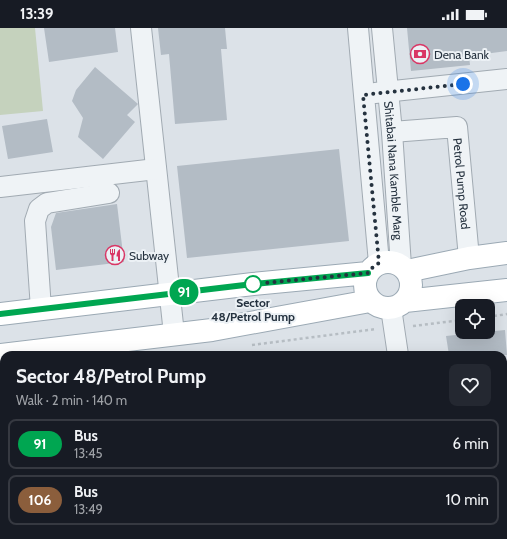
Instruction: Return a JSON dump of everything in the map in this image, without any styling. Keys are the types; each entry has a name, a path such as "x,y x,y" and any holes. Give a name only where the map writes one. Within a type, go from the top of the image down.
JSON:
{"main road":[{"path":"404,268 507,253"},
{"path":"0,314 373,268 386,262 394,263 404,268 410,279 410,294 396,312"},
{"path":"373,268 365,280 364,287 366,294 376,305 396,312 507,290"},
{"path":"67,351 102,349 174,334 212,330 370,300"}],"street":[{"path":"141,28 174,334"},
{"name":"Shitabai Nana Kamble Marg","path":"358,28 373,268"},
{"name":"Shitabai Nana Kamble Marg","path":"382,28 404,268"},
{"path":"363,95 507,79"},
{"name":"Petrol Pump Road","path":"392,132 457,127 469,258"},
{"path":"0,187 156,169"},
{"path":"41,309 34,221 39,209 47,203 109,193"},
{"path":"396,312 398,351"}],"path":[{"path":"252,345 396,312 455,319"},
{"path":"495,316 507,314"}],"green space":[{"path":"0,28 35,28 43,111 0,115"}],"building":[{"path":"44,28 115,28 118,52 49,62"},
{"path":"158,28 225,28 227,49 221,49 227,120 175,124 169,54 161,55"},
{"path":"407,28 507,28 507,51 469,56 470,65 411,71"},
{"path":"95,67 138,104 127,115 135,122 103,159 78,137 83,118 72,101 76,90"},
{"path":"47,119 53,152 8,159 2,126"},
{"path":"339,149 349,241 187,258 177,166"},
{"path":"117,204 124,262 56,270 51,227 56,213"},
{"path":"505,330 507,351 448,351 446,336 455,335 455,339 495,339 495,331"}],"bus line":[{"name":"91","path":"0,314 253,284 368,273"}],"place":[{"name":"Dena Bank","path":"420,54"},
{"name":"Subway","path":"115,255"},
{"name":"Sector 48/Petrol Pump","path":"253,284"}],"route":[{"path":"253,284 368,273 379,263 363,95 463,84"}]}
